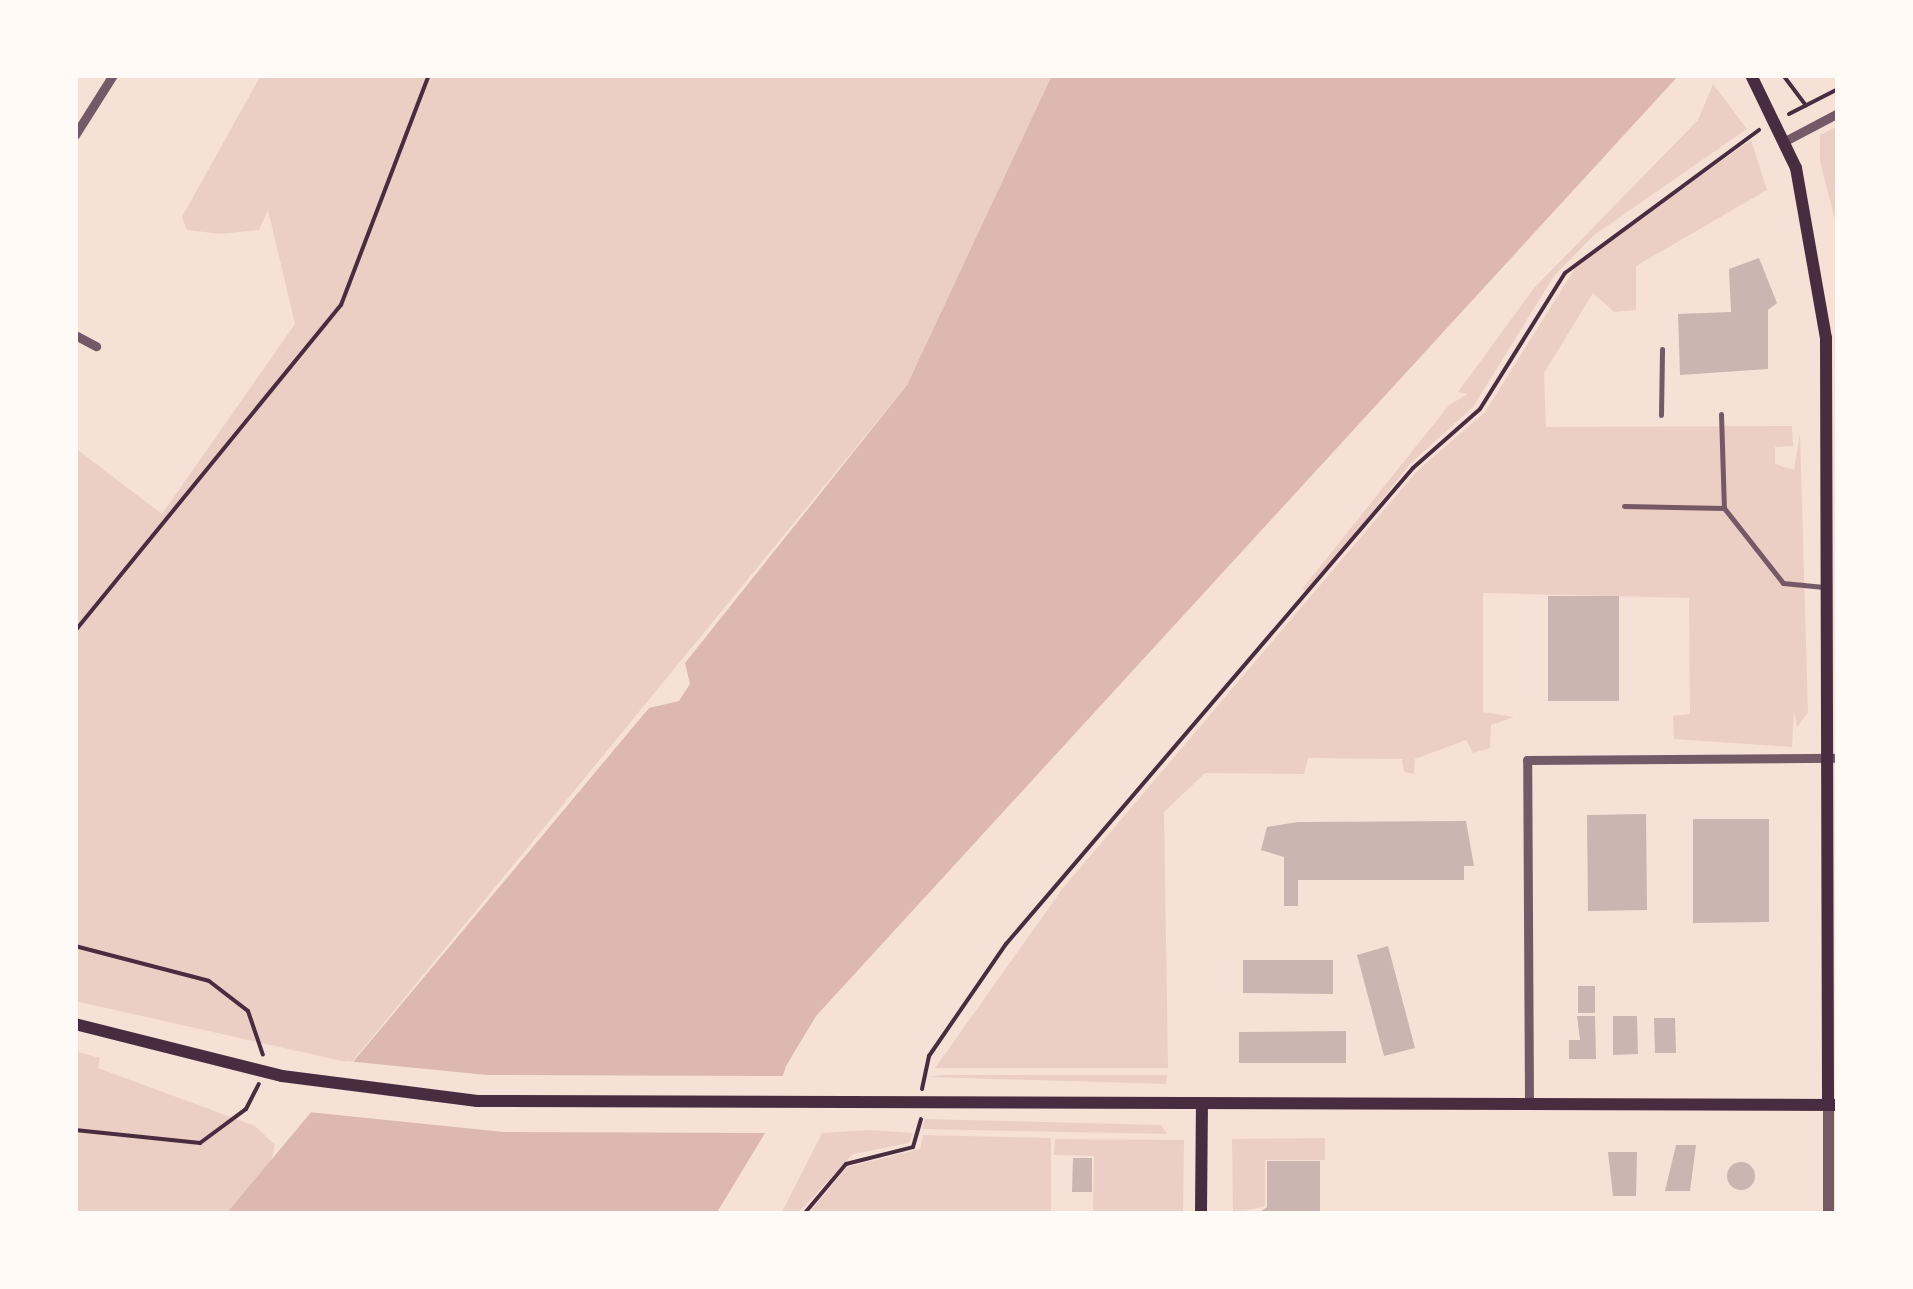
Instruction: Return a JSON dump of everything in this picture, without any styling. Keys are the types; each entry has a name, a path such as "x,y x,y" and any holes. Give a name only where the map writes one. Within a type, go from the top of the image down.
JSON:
{"main road":[{"path":"75,1024 282,1076 420,1096 1202,1104 1833,1105 1833,758 1827,588 1832,412 1818,265 1785,141 1751,75"},
{"path":"1202,1104 1202,1214"}],"street":[{"path":"75,135 113,75"},
{"path":"1785,141 1838,113"},
{"path":"75,335 96,346"},
{"path":"1528,1105 1527,760 1833,758"},
{"path":"1828,1214 1833,1105"}],"lane":[{"path":"1661,415 1662,349"},
{"path":"1721,414 1724,508 1782,583 1827,588"},
{"path":"1624,506 1724,508"}],"path":[{"path":"75,631 341,305 428,75"},
{"path":"1783,75 1806,105"},
{"path":"1795,111 1838,89"},
{"path":"922,1084 929,1056 1006,944 1412,468 1480,409 1565,272 1761,130"},
{"path":"804,1214 846,1164 913,1147 921,1118"}],"shaded area":[{"path":"261,75 1052,75 907,385 351,1063 75,1001 75,448 162,514 295,324 268,210 259,230 221,234 187,230 182,217"},
{"path":"1052,75 1679,75 816,1016 786,1066 765,1133 716,1214 226,1214 649,708 679,701 690,684 685,663 907,385"},
{"path":"1713,84 1747,129 1594,235 1554,276 1473,407 1410,464 1307,595 1303,588 1449,405 1468,394 1458,392 1534,288 1698,120"},
{"path":"1838,126 1838,231 1820,162 1820,135"},
{"path":"1751,140 1767,190 1636,266 1636,310 1614,312 1593,293 1544,373 1546,427 1792,426 1793,446 1775,447 1775,464 1794,470 1800,433 1808,712 1797,727 1794,710 1792,747 1674,739 1673,716 1690,714 1689,598 1483,593 1483,712 1514,717 1491,725 1490,748 1473,753 1466,740 1415,759 1414,774 1404,772 1402,759 1308,758 1304,774 1205,773 1164,812 1168,1068 935,1068 1063,888 1417,471 1485,412 1579,262"},
{"path":"75,1051 100,1058 98,1068 255,1126 275,1145 271,1163 226,1214 75,1214"},
{"path":"942,1075 1167,1075 1166,1084 928,1077"},
{"path":"925,1119 1161,1125 1167,1134 922,1129"},
{"path":"822,1133 913,1133 909,1143 853,1154 797,1214 781,1214"},
{"path":"923,1135 1051,1138 1051,1214 808,1214 847,1167 920,1149"},
{"path":"1325,1138 1325,1160 1265,1160 1265,1206 1233,1214 1232,1139"},
{"path":"1055,1139 1184,1140 1183,1214 1093,1214 1094,1156 1054,1155"}],"pier":[{"path":"346,1061 487,1075 788,1076 770,1133 504,1132 308,1112"}],"building":[{"path":"1759,258 1777,303 1768,310 1768,369 1680,375 1678,314 1731,312 1729,269"},
{"path":"1548,596 1619,596 1619,701 1548,701"},
{"path":"1646,814 1647,910 1588,911 1587,815"},
{"path":"1693,819 1769,819 1769,922 1693,923"},
{"path":"1466,821 1474,866 1464,866 1464,880 1298,880 1298,906 1284,906 1284,857 1261,850 1267,827 1298,822"},
{"path":"1388,946 1415,1048 1384,1056 1357,955"},
{"path":"1243,960 1333,960 1333,994 1243,993"},
{"path":"1578,986 1595,986 1595,1013 1578,1013"},
{"path":"1577,1016 1595,1016 1596,1059 1569,1059 1569,1040 1580,1040"},
{"path":"1613,1016 1637,1016 1638,1054 1613,1055"},
{"path":"1654,1018 1675,1018 1676,1053 1655,1053"},
{"path":"1346,1031 1346,1063 1239,1063 1239,1032"},
{"path":"1676,1145 1696,1145 1690,1191 1665,1191"},
{"path":"1608,1152 1637,1152 1636,1196 1613,1196"},
{"path":"1073,1158 1092,1158 1092,1192 1072,1192"},
{"path":"1267,1161 1320,1161 1320,1214 1257,1214 1267,1207"},
{"path":"1741,1162 1751,1166 1755,1176 1751,1186 1741,1190 1731,1186 1727,1176 1731,1166"}]}
